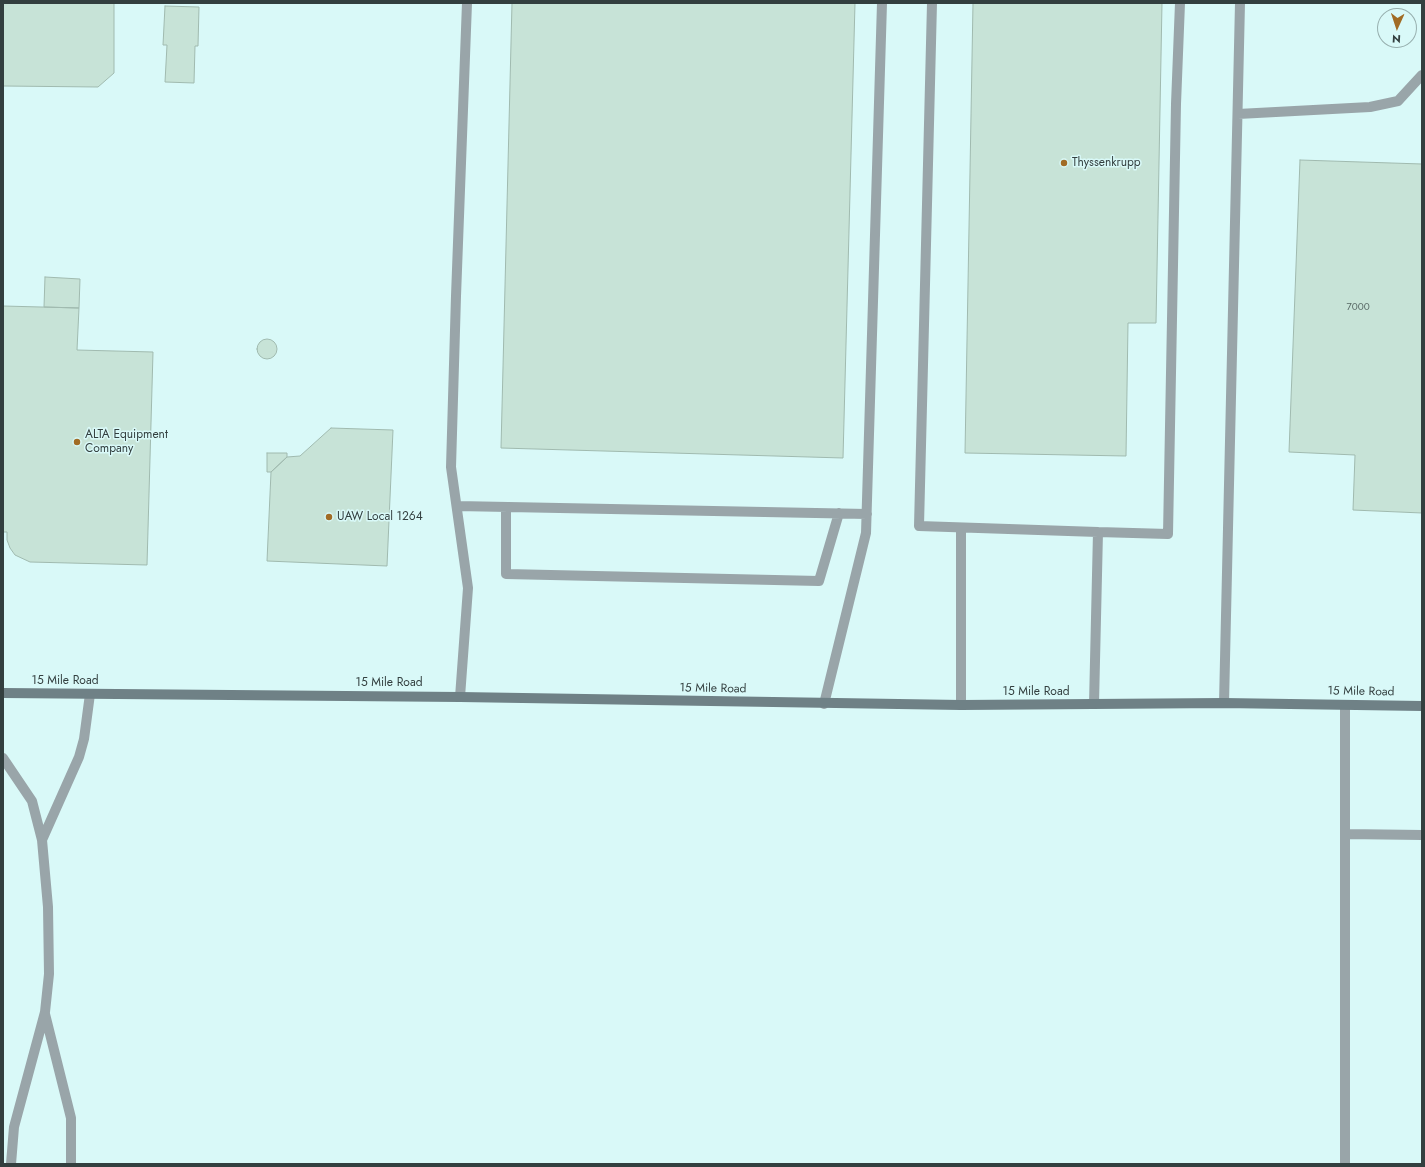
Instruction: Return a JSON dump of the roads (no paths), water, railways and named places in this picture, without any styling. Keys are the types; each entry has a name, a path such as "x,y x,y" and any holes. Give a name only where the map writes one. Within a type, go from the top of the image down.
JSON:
{"main road":[{"name":"15 Mile Road","path":"3,693 460,697 824,704 961,705 1224,703 1422,706"}],"lane":[{"path":"460,697 468,588 451,467 467,3"},
{"path":"824,704 866,533 882,3"},
{"path":"932,3 919,526 1168,534 1176,120 1180,3"},
{"path":"1224,703 1240,3"},
{"path":"1238,114 1370,107 1398,101 1422,75"},
{"path":"457,506 867,514"},
{"path":"506,507 506,574 819,581 839,513"},
{"path":"961,528 961,705"},
{"path":"1094,704 1098,532"},
{"path":"42,840 79,757 84,739 90,694"},
{"path":"1345,706 1345,1164"},
{"path":"3,758 32,801 42,840 48,907 49,974 45,1012 14,1127 11,1164"},
{"path":"1345,834 1422,835"},
{"path":"45,1012 72,1118 71,1164"}],"place":[{"name":"Thyssenkrupp","path":"1064,163"},
{"name":"ALTA Equipment Company","path":"77,442"},
{"name":"UAW Local 1264","path":"329,517"}]}
